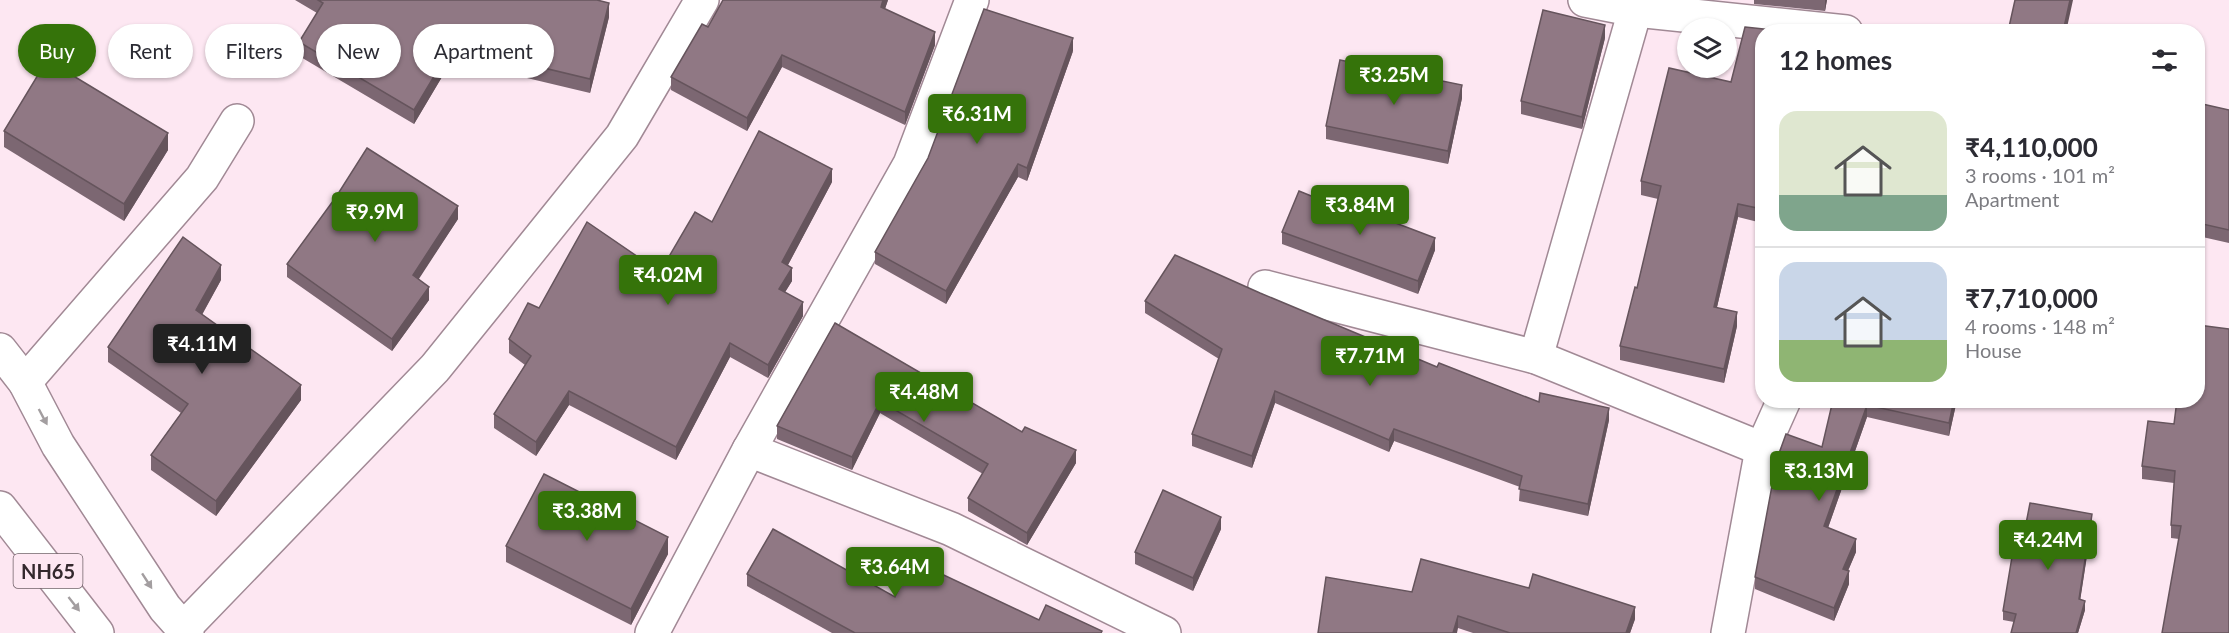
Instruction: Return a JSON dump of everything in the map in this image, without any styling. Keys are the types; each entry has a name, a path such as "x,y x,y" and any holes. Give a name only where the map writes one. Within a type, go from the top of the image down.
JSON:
{"main road":[{"path":"0,350 25,382 58,445 165,608 185,631 435,368 622,136 702,0"},
{"path":"652,633 749,450 910,164 972,0"},
{"path":"1585,0 1784,24"},
{"path":"1536,357 1637,5"},
{"path":"25,382 202,178 237,121"},
{"path":"1265,287 1536,357 1762,448"},
{"path":"1728,633 1762,448 1780,408"},
{"path":"749,450 951,530 1143,628"},
{"name":"NH65","path":"0,508 97,633"}],"building":[{"path":"318,0 597,0 609,3 590,79 554,70 554,24 413,24 413,78 433,78 414,110 360,78 401,78 401,24 316,24 316,52 304,45 304,34 323,3"},
{"path":"723,0 883,0 881,7 935,32 905,112 782,55 747,118 671,77 702,24 708,27"},
{"path":"2015,0 2070,0 2065,24 2010,24"},
{"path":"984,9 1073,38 1027,168 1018,164 946,291 875,252 928,158"},
{"path":"1543,10 1605,25 1582,117 1521,101"},
{"path":"1745,27 1755,28 1755,208 1738,204 1714,307 1737,312 1724,369 1620,346 1635,287 1637,288 1661,186 1641,181 1669,68 1677,70 1677,78 1713,78 1731,82 1732,78 1737,78 1737,58"},
{"path":"1340,60 1462,85 1448,151 1326,126"},
{"path":"36,78 77,78 168,133 124,204 4,131"},
{"path":"2205,105 2229,110 2229,230 2205,225"},
{"path":"759,131 832,169 782,262 792,268 779,289 803,302 768,365 730,343 676,447 569,391 536,442 494,414 531,356 509,339 528,303 539,308 587,222 660,272 695,212 712,222"},
{"path":"367,148 458,206 413,275 429,287 392,339 287,264 336,197"},
{"path":"1299,191 1370,220 1372,214 1435,238 1418,281 1282,232"},
{"path":"183,237 221,265 196,310 301,385 216,501 151,455 188,404 108,347"},
{"path":"1175,255 1437,367 1439,363 1539,402 1540,393 1609,408 1588,504 1519,489 1522,476 1394,429 1389,440 1275,391 1252,456 1192,434 1222,349 1145,301"},
{"path":"835,323 1022,432 1025,427 1076,450 1027,533 968,498 988,464 880,401 852,457 777,426"},
{"path":"2205,326 2229,329 2229,633 2162,633 2181,526 2171,525 2175,471 2142,466 2148,421 2174,424 2176,408 2205,408"},
{"path":"1831,408 1866,408 1824,526 1856,539 1843,569 1849,571 1834,608 1755,577 1777,459 1786,434 1822,447"},
{"path":"1881,408 1952,408 1949,423"},
{"path":"544,474 668,537 631,609 506,546"},
{"path":"1163,490 1221,517 1193,578 1135,552"},
{"path":"2030,503 2092,514 2079,599 2085,601 2076,633 2011,633 2016,614 2003,611 2017,527 2025,529"},
{"path":"773,529 895,597 912,560 1039,620 1046,605 1102,631 1101,633 855,633 747,574"},
{"path":"1421,559 1529,588 1533,574 1635,607 1626,633 1510,633 1458,616 1453,633 1318,633 1326,577 1412,592"}]}
